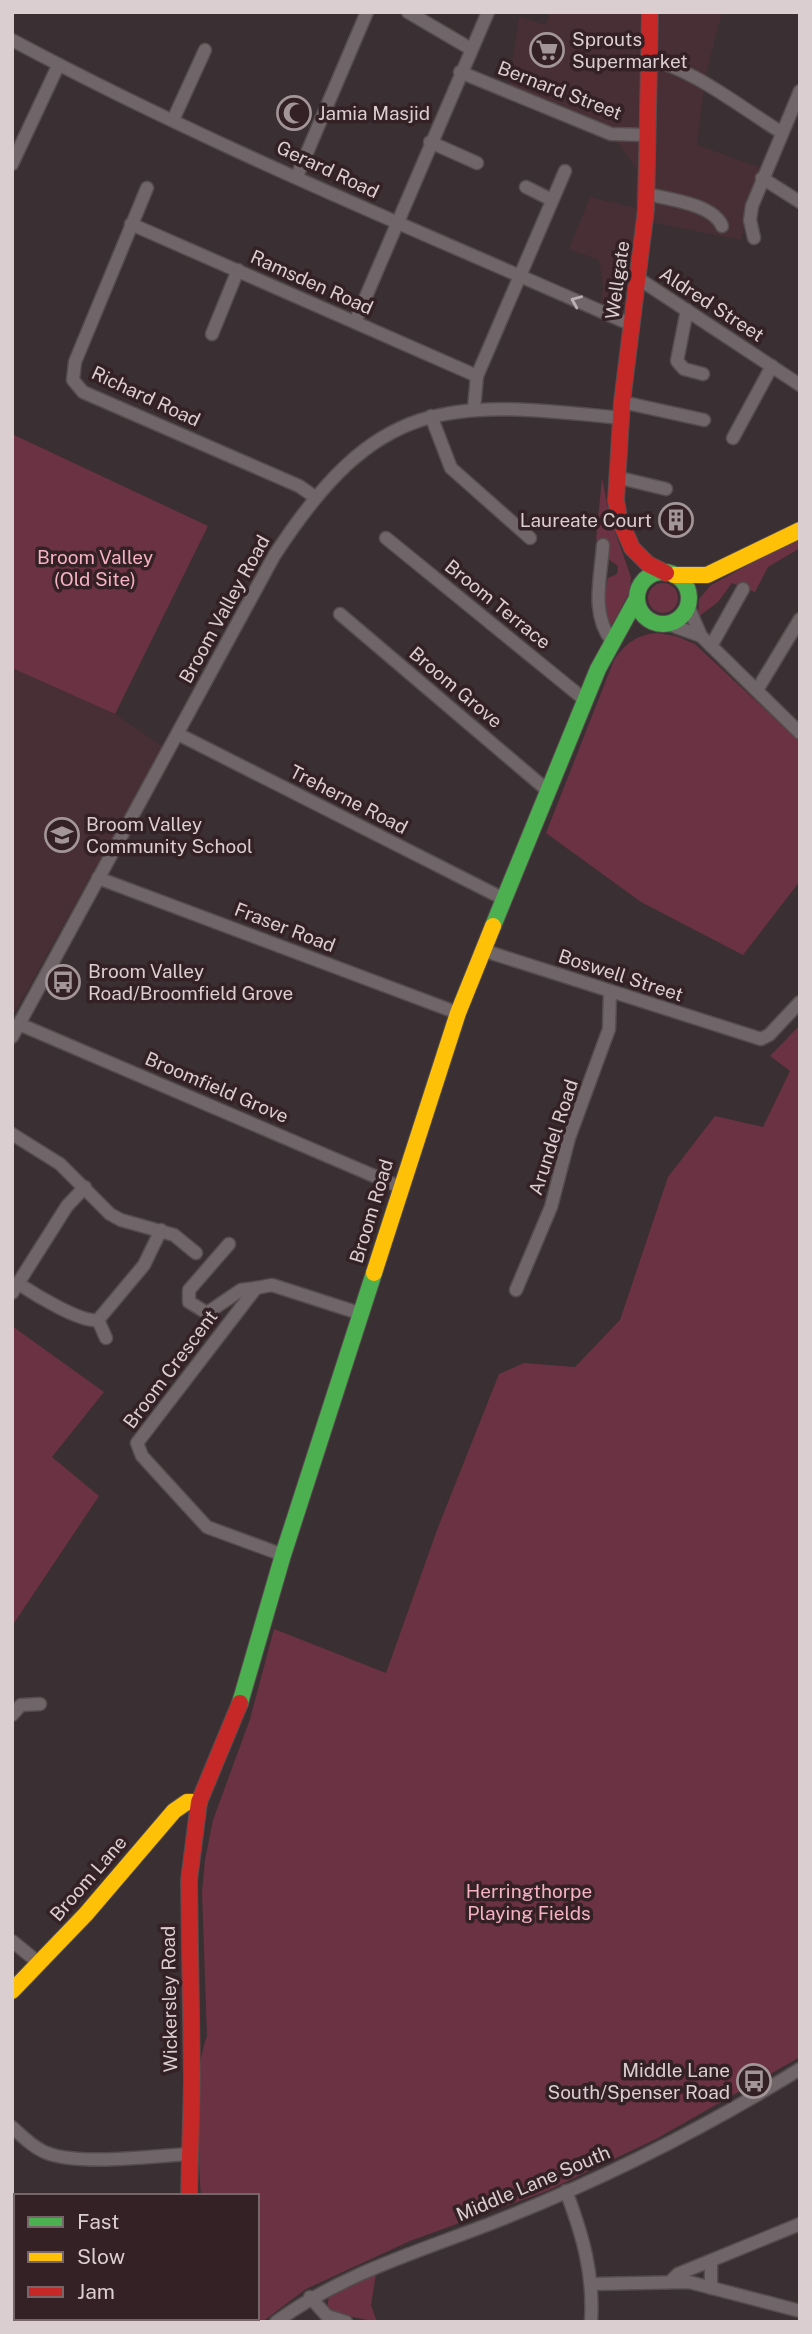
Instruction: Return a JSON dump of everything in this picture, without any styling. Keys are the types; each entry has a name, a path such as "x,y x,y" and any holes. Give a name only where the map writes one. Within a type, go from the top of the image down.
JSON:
{"main road":[{"name":"Wellgate","path":"638,594 632,548 619,518 616,477 621,410 639,279 647,194 648,12"},
{"path":"662,623 642,613 638,594 649,576 707,575 800,530"},
{"name":"Wellgate","path":"632,548 648,564 670,574"},
{"path":"670,574 685,585 688,603"},
{"path":"617,635 681,618 707,575"},
{"name":"Broom Road","path":"199,1802 243,1696 283,1555 458,1013 585,700 638,594"},
{"name":"Broom Lane","path":"12,1991 86,1914 174,1811 187,1802 199,1802"},
{"name":"Wickersley Road","path":"188,2194 189,1880 199,1802"}],"street":[{"path":"297,176 367,12"},
{"path":"408,12 471,49"},
{"path":"355,322 488,12"},
{"name":"Gerard Road","path":"12,40 173,120 632,325"},
{"path":"173,120 205,50"},
{"path":"647,58 666,63 693,76 781,132"},
{"path":"12,164 58,65"},
{"name":"Bernard Street","path":"460,72 611,134 647,135"},
{"path":"754,238 750,220 762,178 800,91"},
{"path":"430,142 477,163"},
{"path":"474,408 477,376 565,171"},
{"path":"762,178 800,202"},
{"path":"526,187 552,200"},
{"name":"Richard Road","path":"146,188 75,362 73,380 83,392 299,486 315,498"},
{"path":"647,194 705,211 717,217 722,226"},
{"name":"Ramsden Road","path":"131,224 477,376"},
{"path":"212,334 238,270"},
{"name":"Aldred Street","path":"639,279 800,385"},
{"path":"687,310 677,361 684,369 703,374"},
{"path":"733,438 772,366"},
{"name":"Broom Valley Road","path":"12,1037 274,556 315,498 371,444 391,430 431,416 474,408 621,410 704,420"},
{"path":"431,416 451,468 530,538"},
{"path":"616,477 666,489"},
{"name":"Broom Terrace","path":"386,538 585,700"},
{"path":"603,545 598,616 602,629 617,635"},
{"path":"601,567 615,568"},
{"path":"711,646 743,589"},
{"path":"688,603 701,636 800,733"},
{"name":"Broom Grove","path":"340,614 547,790"},
{"path":"757,690 800,619"},
{"path":"662,623 701,636"},
{"name":"Treherne Road","path":"177,734 504,899"},
{"name":"Fraser Road","path":"98,878 458,1013"},
{"name":"Boswell Street","path":"482,950 761,1039 769,1035 800,1002"},
{"name":"Arundel Road","path":"516,1290 551,1208 569,1138 609,1029 610,992"},
{"name":"Broomfield Grove","path":"19,1024 400,1186"},
{"path":"12,1134 49,1156 121,1220 161,1230 183,1241 195,1253"},
{"path":"85,1187 67,1206 16,1288 88,1320 98,1320"},
{"path":"98,1320 144,1265 161,1230"},
{"path":"229,1244 189,1290 189,1302 206,1313 241,1290 272,1285 362,1314"},
{"name":"Broom Crescent","path":"256,1288 141,1435 136,1448 207,1527 283,1555"},
{"path":"98,1320 106,1338"},
{"path":"12,1715 21,1705 40,1704"},
{"path":"12,1941 39,1963"},
{"name":"Middle Lane South","path":"276,2322 310,2297 422,2247 496,2221 651,2154 741,2106 800,2069"},
{"path":"12,2127 36,2147 55,2155 84,2158 190,2154"},
{"path":"566,2191 583,2237 592,2284 591,2322"},
{"path":"672,2280 800,2224"},
{"path":"710,2288 711,2261"},
{"path":"592,2284 672,2280 800,2311"},
{"path":"310,2297 327,2316 346,2322"}],"shaded area":[{"path":"550,12 722,12 705,78 697,145 762,168 741,240 641,220 628,327 598,315 603,288 599,260 569,249 590,197 635,208 637,169 611,134 508,91 519,17 546,25"},
{"name":"Broom Valley Community School","path":"12,668 115,714 163,747 12,1017"}],"green space":[{"name":"Broom Valley (Old Site)","path":"12,434 208,526 115,714 12,668"},
{"path":"602,478 610,518 631,577 630,591 612,625 606,623 605,595 608,578 617,574 618,566 608,559 608,542 596,540"},
{"path":"800,537 800,548 768,567 755,592 732,583 718,602 698,617 699,599 711,585"},
{"path":"663,583 674,587 678,598 674,609 663,613 652,609 648,598 652,587"},
{"path":"657,633 676,636 695,644 800,742 800,881 743,955 641,902 546,833 614,660 632,641"},
{"name":"Herringthorpe Playing Fields","path":"800,1025 800,2057 656,2139 547,2191 410,2241 306,2289 262,2322 246,2322 259,2320 259,2194 201,2194 197,2094 207,2036 202,1892 213,1820 250,1719 274,1629 386,1673 437,1530 499,1374 524,1363 575,1367 620,1320 668,1177 715,1116 763,1127 790,1071 770,1056"},
{"path":"12,1326 104,1392 52,1457 99,1496 12,1626"},
{"path":"376,2274 371,2305 377,2322 330,2312 327,2308 329,2296"}],"traffic: fast":[{"path":"663,572 673,574 681,580 687,588 689,598 687,608 681,616 673,622 663,624 653,622 645,616 639,608 637,598 639,588 645,580 653,574 663,572"},
{"path":"493,926 598,669 637,598"},
{"path":"240,1703 283,1555 374,1273"}],"traffic: slow":[{"path":"674,575 707,575 800,530"},
{"path":"374,1273 458,1013 493,926"},
{"path":"12,1991 86,1914 174,1811 187,1802 199,1802"}],"traffic: jam":[{"path":"650,12 646,209 622,402 616,500 619,518 632,548 648,564 666,573"},
{"path":"189,2194 192,2080 189,1880 199,1802 240,1703"}],"place":[{"name":"Sprouts Supermarket","path":"547,50"},
{"name":"Jamia Masjid","path":"294,113"},
{"name":"Laureate Court","path":"676,520"},
{"name":"Broom Valley Community School","path":"62,835"},
{"name":"Broom Valley Road/Broomfield Grove","path":"63,982"},
{"name":"Middle Lane South/Spenser Road","path":"754,2081"}]}
